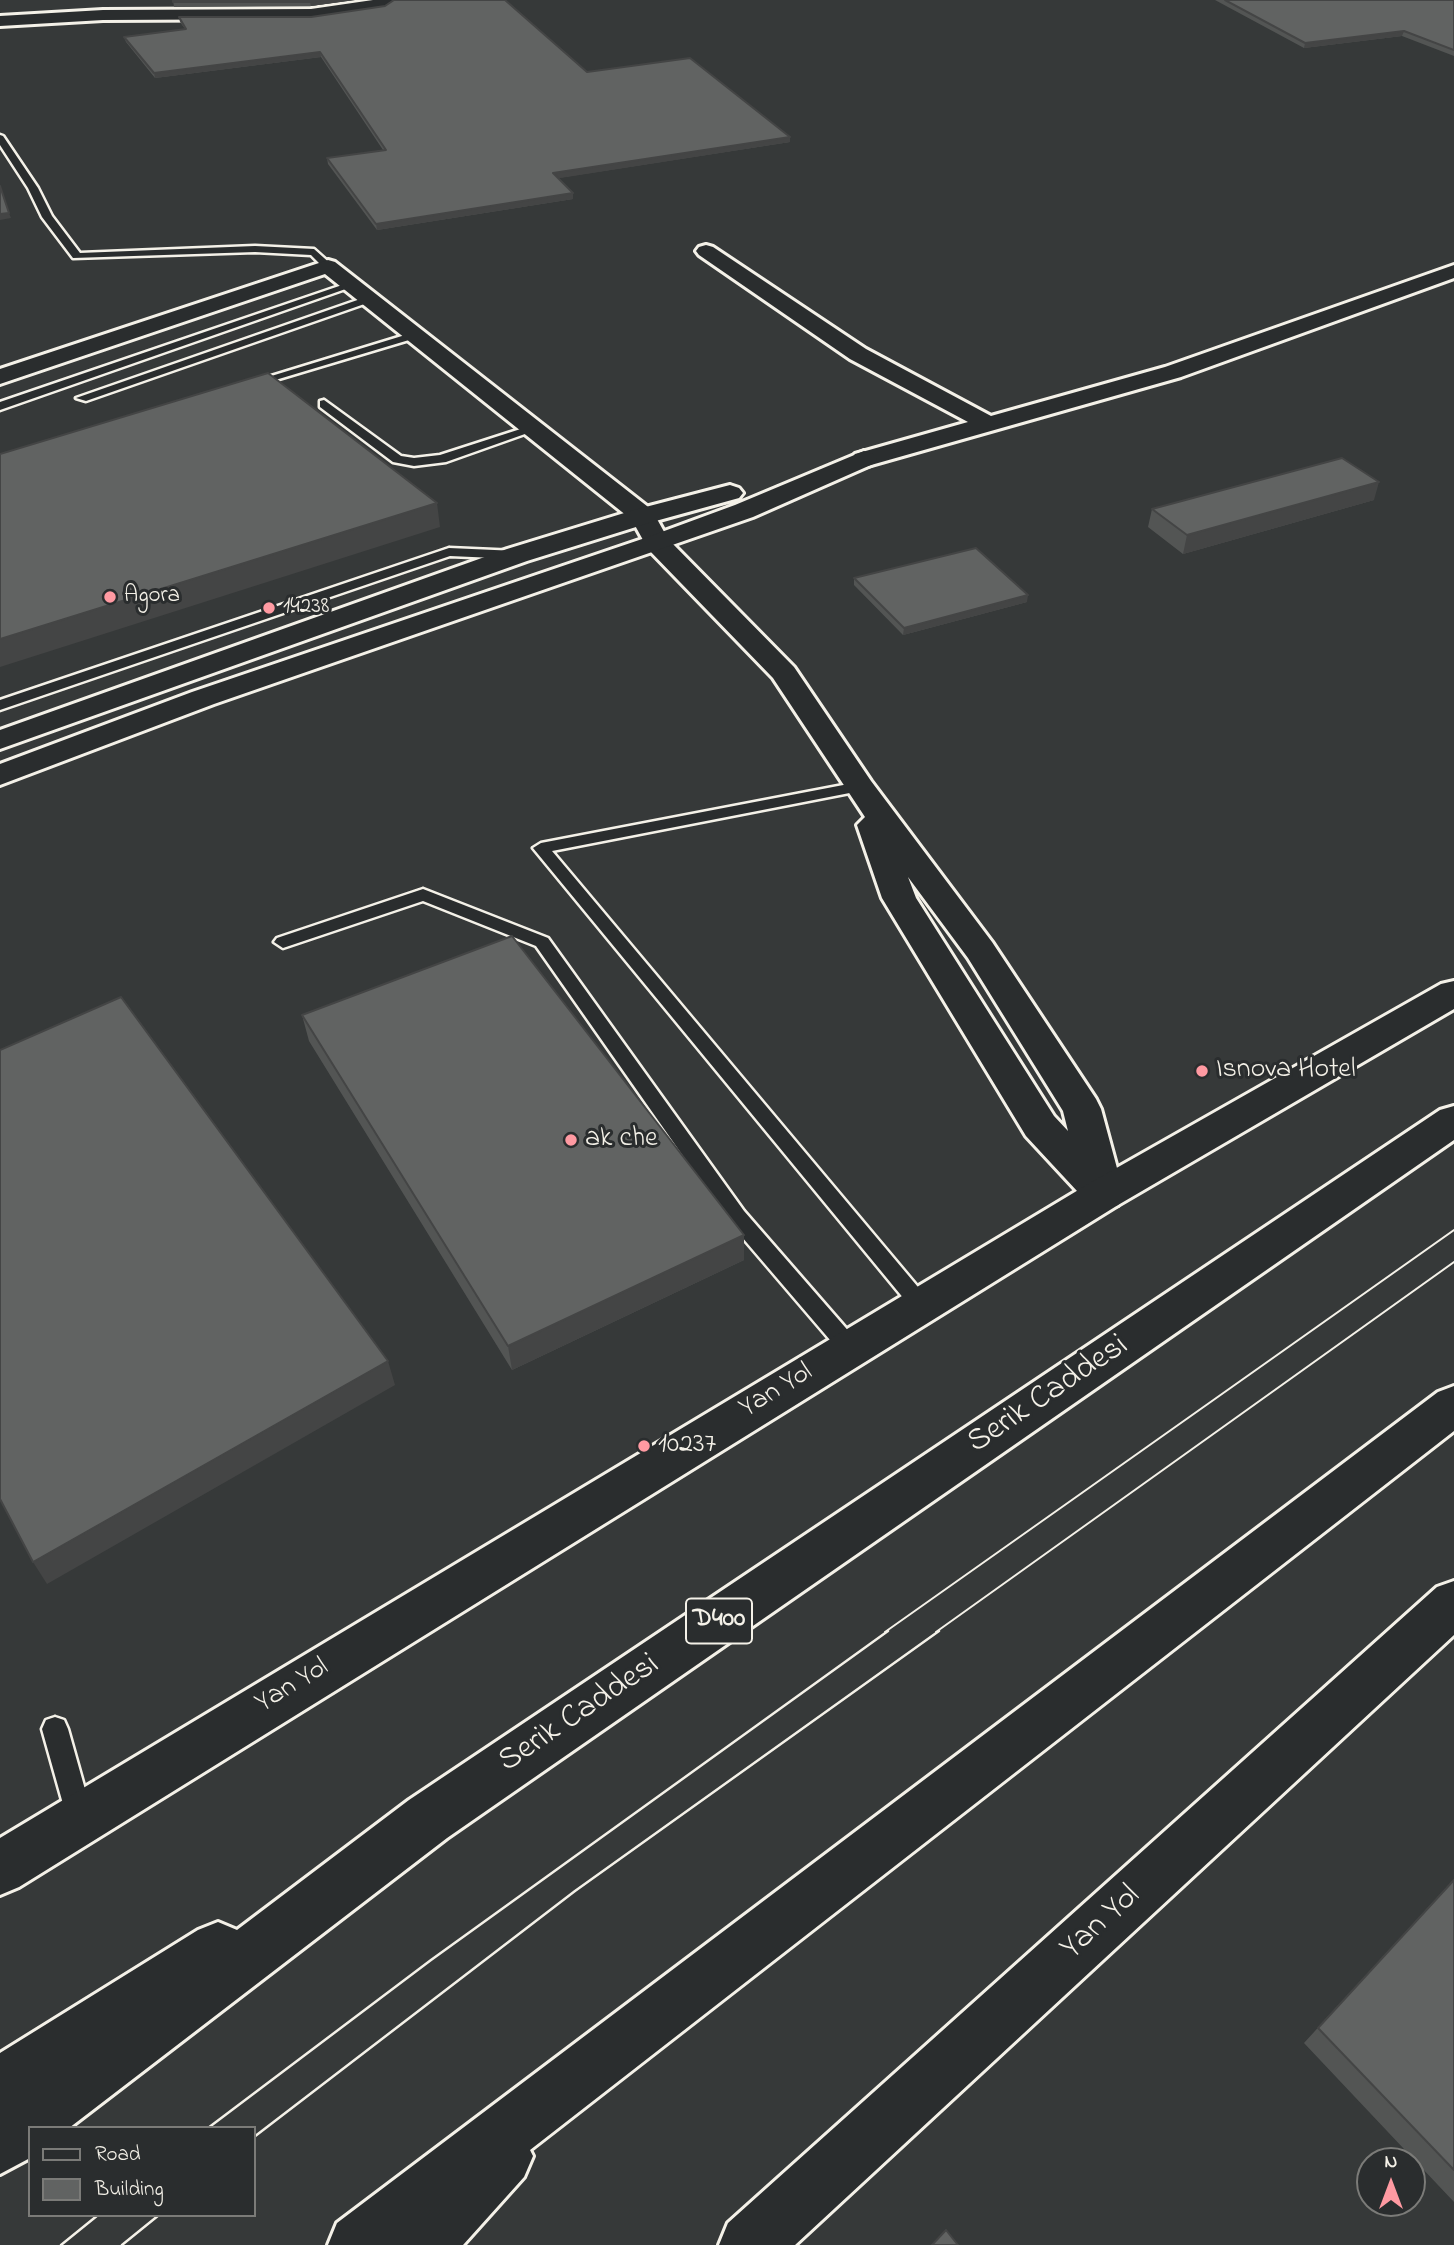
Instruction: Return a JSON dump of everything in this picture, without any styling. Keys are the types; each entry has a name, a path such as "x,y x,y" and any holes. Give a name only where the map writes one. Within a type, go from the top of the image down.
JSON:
{"main road":[{"path":"0,21 103,15 312,14 385,3 385,0"},
{"path":"706,251 858,354 991,425"},
{"path":"0,377 328,266 643,516 657,543 784,673 859,787 899,898 1040,1126 1104,1194"},
{"path":"0,740 516,555 643,516 991,425 1173,372 1454,271"},
{"path":"0,775 215,693 657,543 744,511 864,458"},
{"name":"Yan Yol","path":"0,1868 1104,1194 1454,993"},
{"name":"Serik Caddesi","path":"0,2144 428,1819 1454,1119"},
{"path":"359,2245 1454,1405"},
{"name":"Yan Yol","path":"750,2245 1454,1603"},
{"path":"0,2086 428,1819"},
{"path":"422,2245 572,2079"}],"lane":[{"path":"0,138 33,188 47,217 77,256 255,249 314,252 328,266"},
{"path":"82,398 360,292"},
{"path":"0,406 360,292"},
{"path":"241,387 415,335"},
{"path":"324,404 397,459 405,461 433,461 533,429"},
{"path":"0,705 449,552 516,555"},
{"path":"859,787 541,848 921,1305"},
{"path":"283,942 423,895 542,942 737,1217 850,1348"},
{"path":"55,1729 80,1818"}],"building":[{"path":"173,0 321,0 173,2"},
{"path":"394,0 505,0 587,72 690,58 790,137 553,173 573,193 376,224 327,158 386,150 320,52 154,73 124,37 186,29 179,17 311,17 385,6"},
{"path":"1225,0 1454,0 1454,50 1404,31 1305,43"},
{"path":"0,186 9,213 0,214"},
{"name":"Agora","path":"268,373 437,503 0,639 0,454"},
{"path":"1342,458 1379,482 1187,535 1152,509"},
{"path":"976,548 1028,595 904,628 854,578"},
{"path":"512,936 744,1235 508,1346 302,1015"},
{"path":"121,997 388,1361 33,1562 0,1499 0,1050"},
{"path":"1454,1880 1454,2170 1318,2028"},
{"path":"946,2230 958,2245 932,2245"}],"tram line":[{"path":"885,1632 1454,1230"},
{"path":"936,1632 1454,1262"},
{"path":"211,2126 431,1960 888,1631"},
{"path":"256,2135 575,1891 939,1631"},
{"path":"61,2245 96,2217"},
{"path":"122,2245 157,2217"}],"place":[{"name":"Agora","path":"110,597"},
{"name":"14238","path":"269,608"},
{"name":"Isnova Hotel","path":"1202,1071"},
{"name":"ak che","path":"571,1140"},
{"name":"10237","path":"644,1446"}]}
